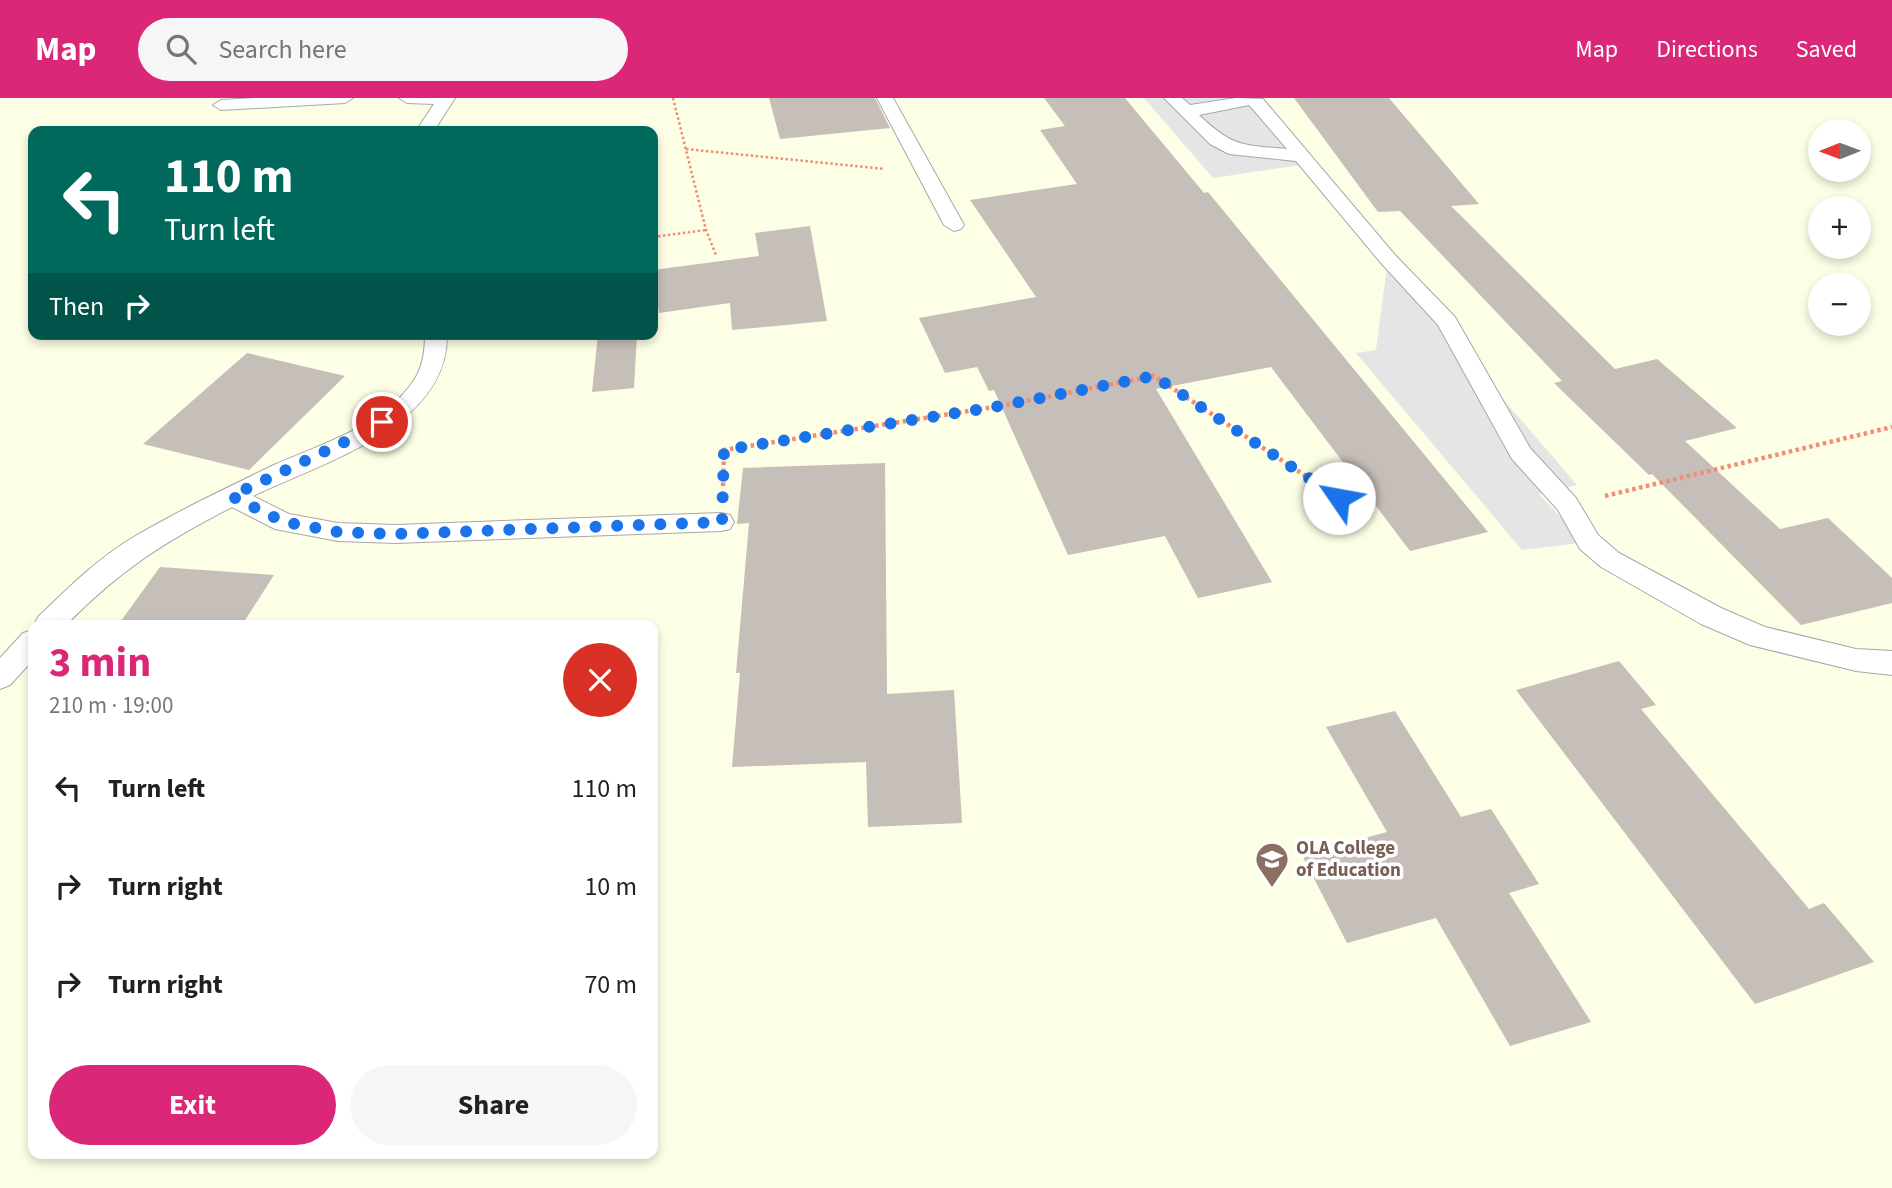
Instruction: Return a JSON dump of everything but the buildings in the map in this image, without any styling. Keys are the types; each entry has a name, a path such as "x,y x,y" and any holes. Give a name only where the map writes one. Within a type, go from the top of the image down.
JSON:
{"lane":[{"path":"221,105 345,98"},
{"path":"407,98 446,99"},
{"path":"885,98 954,225"},
{"path":"428,126 446,99"},
{"path":"1179,105 1222,107 1250,99 1257,103 1388,259 1447,322 1521,453 1567,504 1590,542 1610,560 1712,616 1760,637 1856,660 1892,663"},
{"path":"1179,105 1216,140 1235,150 1299,156"},
{"path":"53,620 97,577 139,546 231,496 370,430 393,414 420,389 436,362 436,340"},
{"path":"231,496 284,522 338,532 396,534 722,522"},
{"path":"0,677 28,646"}],"path":[{"path":"673,98 706,230 716,256"},
{"path":"686,149 927,173"},
{"path":"658,236 706,230"},
{"path":"722,522 724,450 994,407 1154,376 1339,498"},
{"path":"1567,504 1892,427"}],"shaded area":[{"name":"OLA College of Education","path":"0,98 1892,98 1892,1188 0,1188"},
{"path":"1144,98 1245,98 1256,106 1308,164 1213,178"},
{"path":"1388,259 1393,271 1577,485 1539,494 1580,538 1589,542 1522,550 1356,353 1376,350"}],"place":[{"name":"OLA College of Education","path":"1272,889"}],"route":[{"path":"382,422 231,496 284,522 338,532 396,534 722,522 724,450 994,407 1154,376 1339,498"}]}
